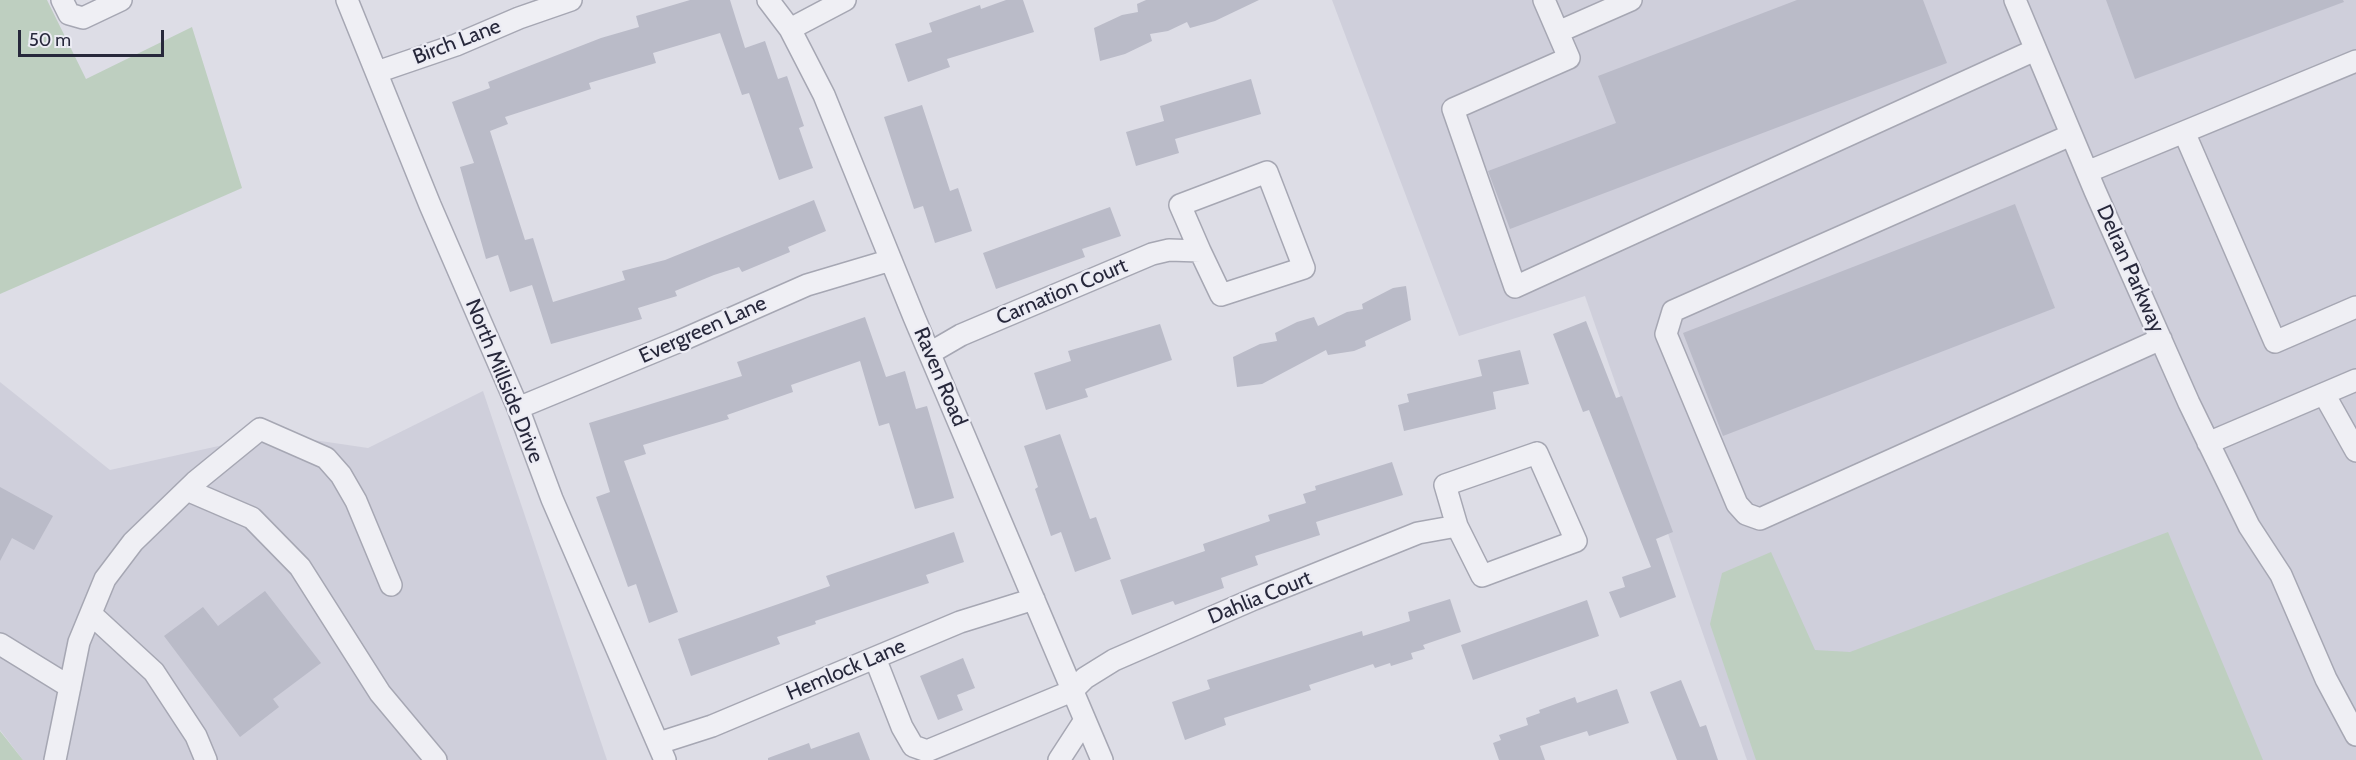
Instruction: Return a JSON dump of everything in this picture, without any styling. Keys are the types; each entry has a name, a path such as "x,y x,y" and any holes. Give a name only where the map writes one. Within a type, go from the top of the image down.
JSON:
{"street":[{"path":"62,0 69,14 83,18 121,0"},
{"name":"North Millside Drive","path":"347,0 430,206 518,408 552,499 662,751"},
{"name":"Birch Lane","path":"377,72 456,45 519,18 571,0"},
{"name":"Raven Road","path":"768,0 790,29 824,95 891,260 1102,760"},
{"path":"790,29 845,0"},
{"path":"1544,0 1569,58 1453,109 1515,287 2036,50"},
{"path":"1558,32 1631,0"},
{"name":"Delran Parkway","path":"2015,0 2087,172 2208,443 2253,534 2281,575 2326,679 2356,735"},
{"path":"2087,172 2356,61"},
{"path":"2184,132 2275,342 2356,307"},
{"path":"2071,135 1673,310 1666,334 1737,504 1746,514 1760,519 2161,339"},
{"path":"1267,172 1304,268 1221,295 1200,251 1180,205 1267,172"},
{"name":"Carnation Court","path":"930,353 961,334 1152,254 1169,250 1200,251"},
{"name":"Evergreen Lane","path":"518,408 687,339 807,285 891,260"},
{"path":"2208,443 2356,380"},
{"path":"2324,394 2356,451"},
{"path":"55,760 79,642 105,579 134,542 187,490 260,429 326,458 341,475 356,501 391,585"},
{"path":"1536,453 1576,541 1482,576 1457,526 1445,485 1536,453"},
{"path":"187,490 252,518 300,567 380,693 436,760"},
{"name":"Dahlia Court","path":"875,658 907,737 913,746 927,751 1072,691 1098,669 1168,636 1406,538 1432,529 1457,526"},
{"name":"Hemlock Lane","path":"662,751 712,726 960,622 1034,599"},
{"path":"91,614 154,672 196,736 206,760"},
{"path":"0,644 70,687"},
{"path":"1059,760 1084,720"}],"shaded area":[{"path":"1332,0 2356,0 2356,760 1747,760 1585,296 1459,336"},
{"path":"0,382 110,470 273,434 368,448 483,391 607,760 23,760 0,730"}],"green space":[{"path":"0,0 47,0 86,79 192,27 242,188 0,294"},
{"path":"2168,532 2263,760 1756,760 1710,624 1722,573 1771,552 1815,650 1850,652"},
{"path":"0,731 23,760 0,760"}],"building":[{"path":"690,0 730,0 745,48 765,41 778,79 787,76 804,126 799,128 813,168 779,180 749,93 742,95 720,33 653,53 656,63 589,83 591,89 505,117 508,124 490,131 525,240 533,238 553,302 625,280 622,271 665,260 814,200 826,231 788,247 790,252 742,272 739,267 714,275 675,291 677,296 638,308 642,319 551,344 532,285 510,292 498,255 486,259 460,167 474,163 452,102 490,88 488,82 601,38 639,27 636,16"},
{"path":"1006,0 1023,0 1034,32 947,59 950,67 908,82 895,44 932,32 929,23 980,5 981,9"},
{"path":"1146,0 1259,0 1215,21 1190,28 1187,22 1168,31 1150,34 1152,41 1125,54 1100,61 1094,28 1122,15 1138,12 1137,4"},
{"path":"1797,0 1923,0 1947,63 1510,229 1488,171 1616,123 1598,76"},
{"path":"2106,0 2343,0 2344,2 2135,79"},
{"path":"1251,79 1261,114 1175,139 1179,153 1136,166 1126,132 1164,121 1160,106"},
{"path":"922,105 950,191 958,188 972,231 935,243 923,206 914,209 884,117"},
{"path":"2015,204 2055,308 1723,436 1683,333"},
{"path":"1110,207 1121,236 1082,249 1085,257 996,289 983,253"},
{"path":"1406,286 1411,320 1365,341 1366,346 1354,351 1328,355 1326,350 1262,384 1237,387 1233,357 1260,344 1277,341 1275,333 1297,322 1314,317 1318,326 1347,312 1363,309 1362,304 1393,288"},
{"path":"865,317 886,377 905,371 916,409 927,406 954,498 915,509 889,423 879,426 860,361 791,385 793,392 727,415 729,419 643,445 646,454 624,461 678,612 649,623 636,584 628,587 596,497 610,492 589,423 742,376 737,362"},
{"path":"1586,321 1616,398 1622,396 1673,532 1656,539 1676,597 1620,618 1609,592 1625,587 1622,577 1651,567 1589,410 1583,412 1553,334"},
{"path":"1160,324 1172,360 1085,389 1088,397 1046,410 1034,373 1071,361 1068,351"},
{"path":"1520,350 1529,384 1493,392 1496,409 1404,431 1398,405 1409,402 1407,394 1482,376 1478,360"},
{"path":"1060,434 1090,519 1096,517 1111,559 1075,572 1061,532 1051,536 1035,489 1038,487 1024,446"},
{"path":"1392,462 1403,495 1316,522 1320,535 1255,556 1258,565 1221,578 1224,588 1175,605 1173,601 1132,615 1120,580 1205,551 1203,544 1270,521 1268,515 1306,503 1303,494 1316,490 1315,486"},
{"path":"0,487 53,516 34,550 12,538 0,561"},
{"path":"954,532 964,562 926,575 929,583 815,621 816,624 777,637 780,644 691,676 678,639 830,586 826,576"},
{"path":"265,591 321,663 273,699 279,707 240,737 164,636 203,607 218,626"},
{"path":"1450,599 1461,632 1423,645 1425,649 1411,653 1413,659 1375,668 1373,664 1309,685 1311,690 1224,718 1226,725 1185,740 1172,702 1210,689 1207,680 1362,631 1363,636 1410,621 1408,612"},
{"path":"1587,600 1599,636 1473,680 1461,645"},
{"path":"963,658 975,688 957,695 963,710 938,720 920,676"},
{"path":"1681,680 1700,727 1706,725 1718,760 1677,760 1650,692"},
{"path":"1617,689 1629,723 1589,736 1587,731 1540,746 1545,760 1499,760 1493,743 1501,740 1499,735 1528,725 1526,718 1540,713 1539,710 1575,697 1577,703"},
{"path":"859,732 870,760 768,760 768,758 809,743 811,749"}]}
